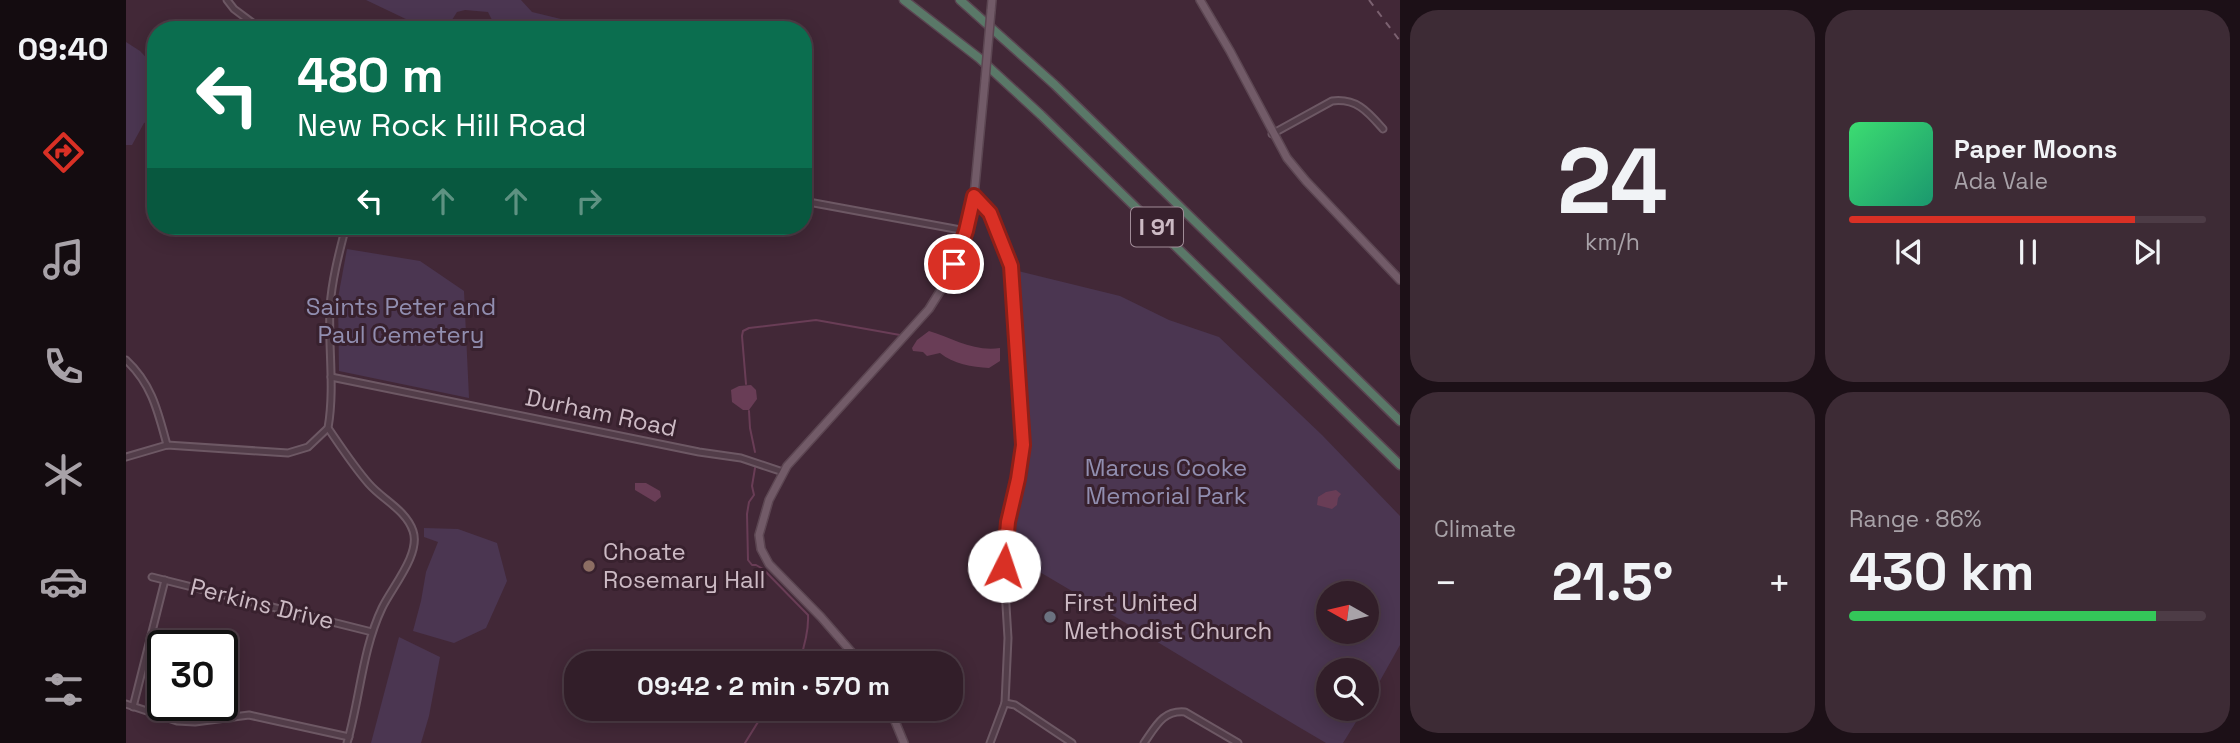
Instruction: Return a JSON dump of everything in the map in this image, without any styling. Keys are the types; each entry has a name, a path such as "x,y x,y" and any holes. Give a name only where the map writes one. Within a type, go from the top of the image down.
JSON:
{"highway":[{"name":"I 91","path":"904,0 969,50 1041,115 1400,465"},
{"name":"I 91","path":"960,0 1037,68 1400,421"}],"main road":[{"path":"850,651 769,564 761,549 759,536 783,472 929,309 948,277 966,231 974,196 992,0"},
{"path":"1200,0 1287,158 1400,280"},
{"path":"895,721 904,743"}],"street":[{"path":"227,0 250,21"},
{"path":"1272,134 1332,101 1343,100 1356,103 1383,129"},
{"path":"974,196 990,213 1011,266 1023,445 1008,522 1003,573 1008,626 1005,703 990,743"},
{"path":"812,203 966,231"},
{"path":"126,704 177,721 195,722 249,715 348,740 372,632 387,598 412,555 414,543 413,532 402,513 370,485 328,428 331,377 330,307 334,273 344,235"},
{"path":"126,360 154,397 167,445"},
{"name":"Durham Road","path":"331,377 699,452 741,458 783,472"},
{"path":"126,457 167,445 288,453 308,447 328,428"},
{"name":"Perkins Drive","path":"152,576 372,632"},
{"path":"133,707 165,580"},
{"path":"1005,703 1015,705 1072,743"},
{"path":"1144,743 1163,716 1178,711 1185,712 1238,743"}],"green space":[{"path":"366,0 521,0 532,12 569,21 492,21 488,12 465,10 457,12 451,21 410,21"},
{"path":"126,42 147,58 147,122 132,145 126,145"},
{"name":"Saints Peter and Paul Cemetery","path":"347,249 420,261 464,291 469,398 339,371 338,298"},
{"name":"Marcus Cooke Memorial Park","path":"1014,270 1120,296 1169,320 1219,337 1322,435 1400,516 1400,645 1379,683 1379,658 1316,658 1316,721 1357,721 1343,743 1326,743 1008,554 1020,501 1026,442"},
{"path":"424,528 458,529 497,543 507,581 486,628 454,643 413,631 426,572 438,542 424,537"},
{"path":"399,637 440,657 429,716 421,743 371,743"}],"shaded area":[{"path":"929,331 972,346 1000,348 1000,361 989,368 976,367 957,362 940,353 927,356 923,352 913,351 917,340"},
{"path":"751,385 756,390 757,399 749,410 743,410 732,402 731,390"},
{"path":"635,483 646,483 660,491 661,497 655,502 635,490"},
{"path":"1336,490 1341,494 1337,505 1332,509 1317,505 1318,497"}],"waterway":[{"path":"746,384 742,336 743,331 749,328 816,320 900,335"},
{"path":"749,411 755,452"},
{"path":"755,468 752,486 754,495 749,502 747,514 748,560 752,565 763,569 808,615 802,651"},
{"path":"745,743 759,721"}],"railway":[{"path":"1369,0 1400,41"}],"place":[{"name":"Choate Rosemary Hall","path":"589,566"},
{"name":"First United Methodist Church","path":"1050,617"}],"route":[{"path":"954,264 966,231 974,196 990,213 1011,266 1023,445 1008,522 1004,566"}]}
